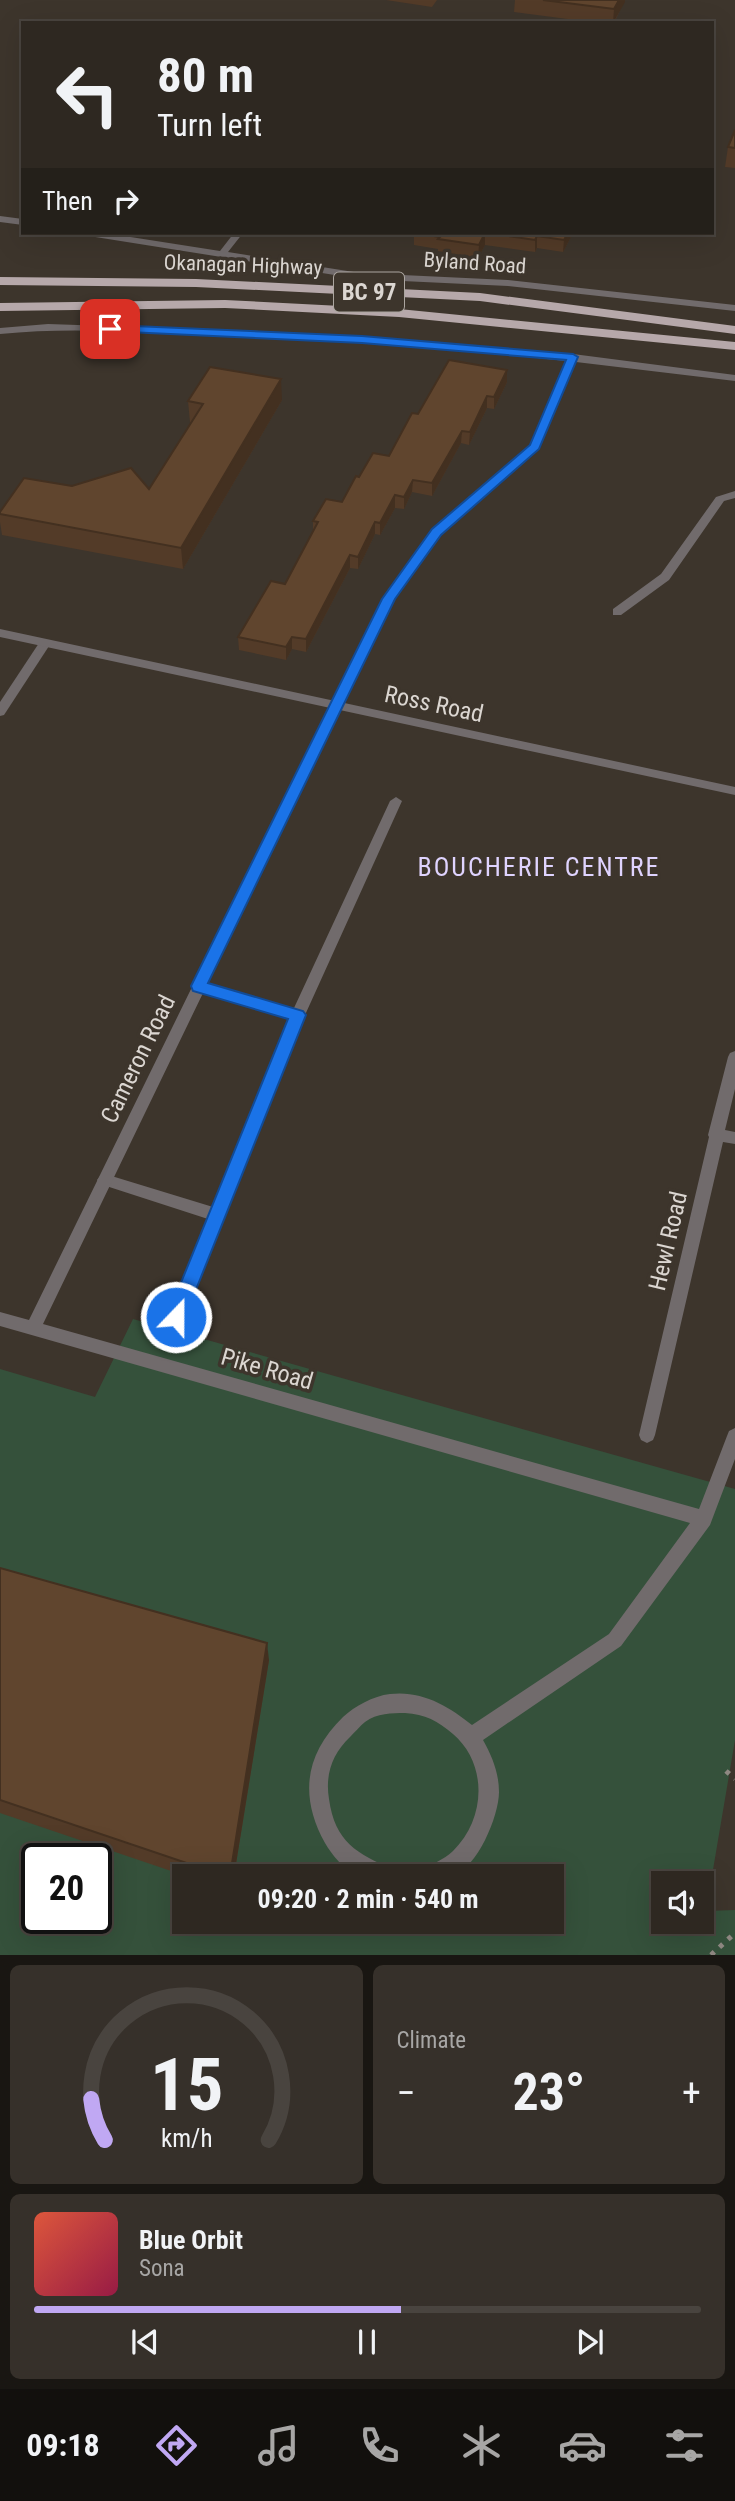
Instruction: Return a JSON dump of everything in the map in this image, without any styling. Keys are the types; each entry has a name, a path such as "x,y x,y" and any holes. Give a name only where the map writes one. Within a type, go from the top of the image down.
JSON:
{"highway":[{"name":"Okanagan Highway","path":"0,281 196,283 480,297 735,330"},
{"name":"Okanagan Highway","path":"0,307 225,304 399,313 735,346"}],"street":[{"path":"0,219 21,222"},
{"name":"Byland Road","path":"102,235 360,276 508,283 735,308"},
{"path":"222,254 237,235"},
{"path":"0,331 55,327 362,339 573,357 735,378"},
{"name":"Cameron Road","path":"33,1328 388,599 437,532 535,446 573,357"},
{"path":"617,612 665,577 720,499 735,494"},
{"name":"Ross Road","path":"0,633 735,791"},
{"path":"0,712 46,643"},
{"path":"176,1317 298,1015 396,801"},
{"path":"199,986 298,1015"},
{"name":"Hewl Road","path":"647,1435 735,1057"},
{"path":"715,1135 735,1138"},
{"path":"105,1180 218,1215"},
{"name":"Pike Road","path":"0,1318 704,1519"},
{"path":"472,1736 615,1640 704,1519 735,1436"},
{"path":"358,1864 350,1860 331,1837 320,1809 318,1779 327,1751 343,1727 366,1711 393,1703 421,1704 448,1715 472,1736 484,1755 490,1786 488,1814 476,1840 451,1864"}],"path":[{"path":"726,1771 735,1779"},
{"path":"711,1955 735,1933"}],"green space":[{"path":"133,1319 735,1489 735,1740 713,1871 651,1871 651,1934 714,1934 714,1911 735,1910 735,1955 0,1955 0,1369 95,1397"}],"building":[{"path":"543,0 619,0 614,9"},
{"path":"735,130 735,148 728,147"},
{"path":"427,235 484,235 479,245 438,239 440,237"},
{"path":"501,235 567,235 564,240 537,236 535,240"},
{"path":"449,360 507,370 494,397 487,396 470,432 462,431 432,483 413,480 404,497 395,495 380,523 375,522 358,557 350,555 306,639 292,637 286,647 238,637 271,581 285,584 318,522 313,521 326,499 342,502 373,453 389,456 412,413 418,414"},
{"path":"210,367 281,379 181,548 0,514 24,478 72,486 131,468 149,489 203,404 188,401"},
{"path":"0,1568 267,1643 232,1864 189,1864 0,1800"}],"district":[{"name":"BOUCHERIE CENTRE","path":"539,867"}],"route":[{"path":"110,329 362,339 573,357 535,446 437,532 388,599 199,986 298,1015 176,1317"}]}
